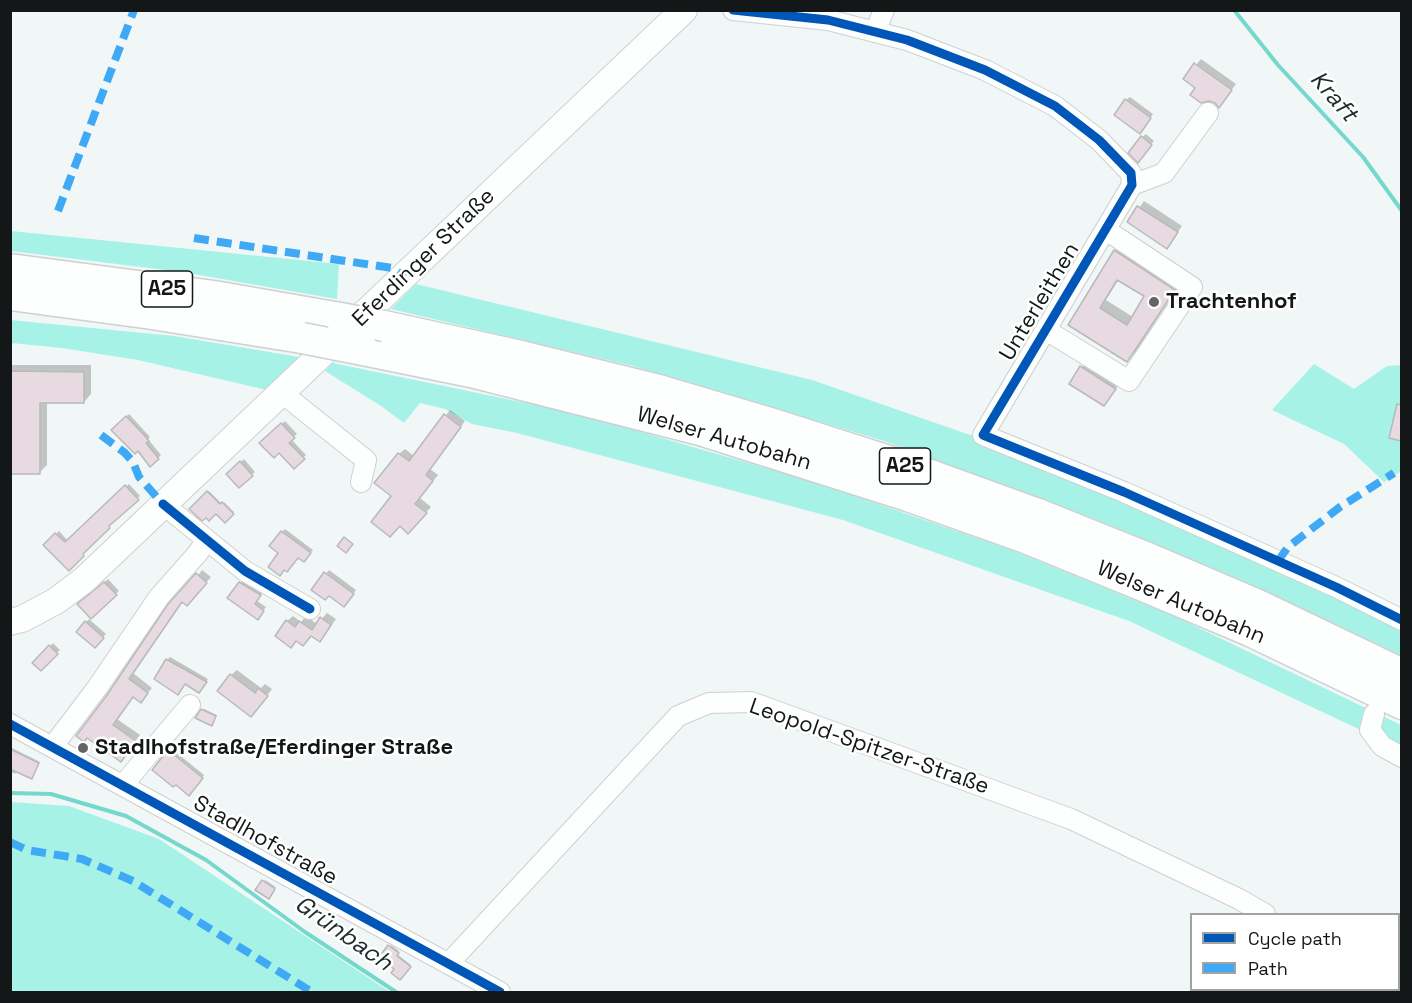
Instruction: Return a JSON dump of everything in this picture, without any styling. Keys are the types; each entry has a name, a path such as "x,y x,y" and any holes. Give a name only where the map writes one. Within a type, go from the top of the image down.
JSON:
{"highway":[{"name":"Welser Autobahn","path":"13,289 125,283 384,326 522,356 655,389 914,469 1038,514 1258,605 1401,674"},
{"name":"Welser Autobahn","path":"13,289 302,338 471,372 700,430 908,496 1026,538 1250,631 1401,704"}],"main road":[{"name":"Eferdinger Straße","path":"10,622 39,610 84,580 684,10"}],"street":[{"path":"733,10 828,20 907,40 985,70 1055,106 1099,140 1131,173 1132,185 1164,173 1208,113"},
{"path":"875,32 884,10"},
{"name":"Unterleithen","path":"1132,185 983,435 1124,492 1336,587 1401,620"},
{"path":"1046,330 1130,381 1191,287 1106,230"},
{"path":"282,393 366,460 361,482"},
{"path":"163,504 245,571 310,609"},
{"path":"53,746 97,688 159,597 207,540"},
{"name":"Leopold-Spitzer-Straße","path":"448,964 678,716 709,703 751,702 1071,819 1239,899 1262,913"},
{"path":"123,785 190,705"},
{"path":"1374,714 1370,730 1382,746 1401,757"},
{"name":"Stadlhofstraße","path":"10,724 500,993"}],"green space":[{"path":"11,231 339,264 337,299 182,272 11,251"},
{"path":"416,284 812,380 973,436 1156,511 1401,625 1401,655 1253,585 1092,518 884,441 633,366 391,309"},
{"path":"10,320 174,336 305,358 271,391 138,360 62,348 11,343"},
{"path":"333,363 579,414 814,482 1009,549 1174,616 1401,725 1401,749 1129,621 843,520 517,433 472,424 445,409 420,403 404,423 325,371"},
{"path":"1314,364 1354,389 1387,366 1401,365 1401,471 1384,482 1344,444 1272,410"},
{"path":"10,802 69,806 159,839 390,992 11,992"}],"building":[{"path":"1194,63 1232,90 1219,108 1215,103 1209,101 1201,103 1190,95 1195,88 1183,79"},
{"path":"1125,99 1151,118 1140,134 1114,115"},
{"path":"1141,136 1152,145 1138,163 1128,153"},
{"path":"1137,206 1178,232 1167,249 1127,222"},
{"name":"Trachtenhof","path":"1114,250 1175,290 1127,362 1068,325","holes":["1117,280 1144,296 1127,325 1100,308"]},
{"path":"1080,366 1116,389 1104,406 1069,384"},
{"path":"10,371 84,372 84,403 40,403 40,474 10,474"},
{"path":"1397,404 1401,405 1401,441 1389,438"},
{"path":"444,414 461,427 426,475 433,481 415,504 427,513 408,534 400,526 390,537 371,522 391,496 374,483 398,453 409,461"},
{"path":"126,416 149,441 146,443 159,459 150,467 138,451 135,454 111,430"},
{"path":"281,423 295,438 289,443 305,459 294,469 279,453 274,458 259,443"},
{"path":"240,461 253,476 239,488 226,474"},
{"path":"125,485 139,500 109,526 110,528 69,571 43,545 55,533 65,542"},
{"path":"207,491 234,514 225,523 216,514 209,521 206,518 202,521 189,509"},
{"path":"281,531 311,553 304,562 298,558 287,572 284,570 280,576 268,567 278,553 269,546"},
{"path":"344,537 353,544 346,553 337,546"},
{"path":"324,572 354,594 344,607 329,596 325,600 311,590"},
{"path":"196,573 207,583 187,606 182,602 129,679 148,693 141,703 133,697 113,725 136,741 121,762 87,738 84,742 76,736 107,695 168,604"},
{"path":"104,582 117,595 91,619 77,604"},
{"path":"239,582 261,595 255,604 264,611 258,620 227,598"},
{"path":"320,617 331,625 320,642 311,636 303,646 296,641 291,648 275,636 286,620 295,627 299,621 312,630"},
{"path":"85,621 104,638 95,648 76,632"},
{"path":"49,645 58,654 41,671 32,663"},
{"path":"166,659 207,682 199,693 185,684 178,695 154,679"},
{"path":"230,674 255,693 258,688 268,696 251,717 217,691"},
{"path":"201,709 216,716 212,726 195,718"},
{"path":"10,749 39,763 32,779 10,769"},
{"path":"168,750 203,778 189,796 176,785 173,787 152,770"},
{"path":"262,880 275,889 269,899 255,890"},
{"path":"388,945 399,953 397,956 411,967 400,980 391,973 394,969 379,957"}],"waterway":[{"name":"Kraft","path":"1234,10 1278,65 1363,157 1402,211"},
{"name":"Grünbach","path":"10,793 51,794 126,816 206,860 305,932 396,992"}],"marked path":[{"path":"58,211 134,10"},
{"path":"194,238 392,268 405,277"},
{"path":"101,435 125,453 133,462 139,477 163,504"},
{"path":"1278,561 1288,547 1340,507 1394,473"},
{"path":"10,842 27,850 82,859 133,881 312,992"}],"cycle path":[{"path":"733,10 828,20 907,40 985,70 1055,106 1099,140 1131,173 1132,185 983,435 1124,492 1336,587 1402,620"},
{"path":"163,504 245,571 310,609"},
{"path":"10,724 500,992"}],"place":[{"name":"Trachtenhof","path":"1154,302"},
{"name":"Stadlhofstraße/Eferdinger Straße","path":"83,748"}]}
